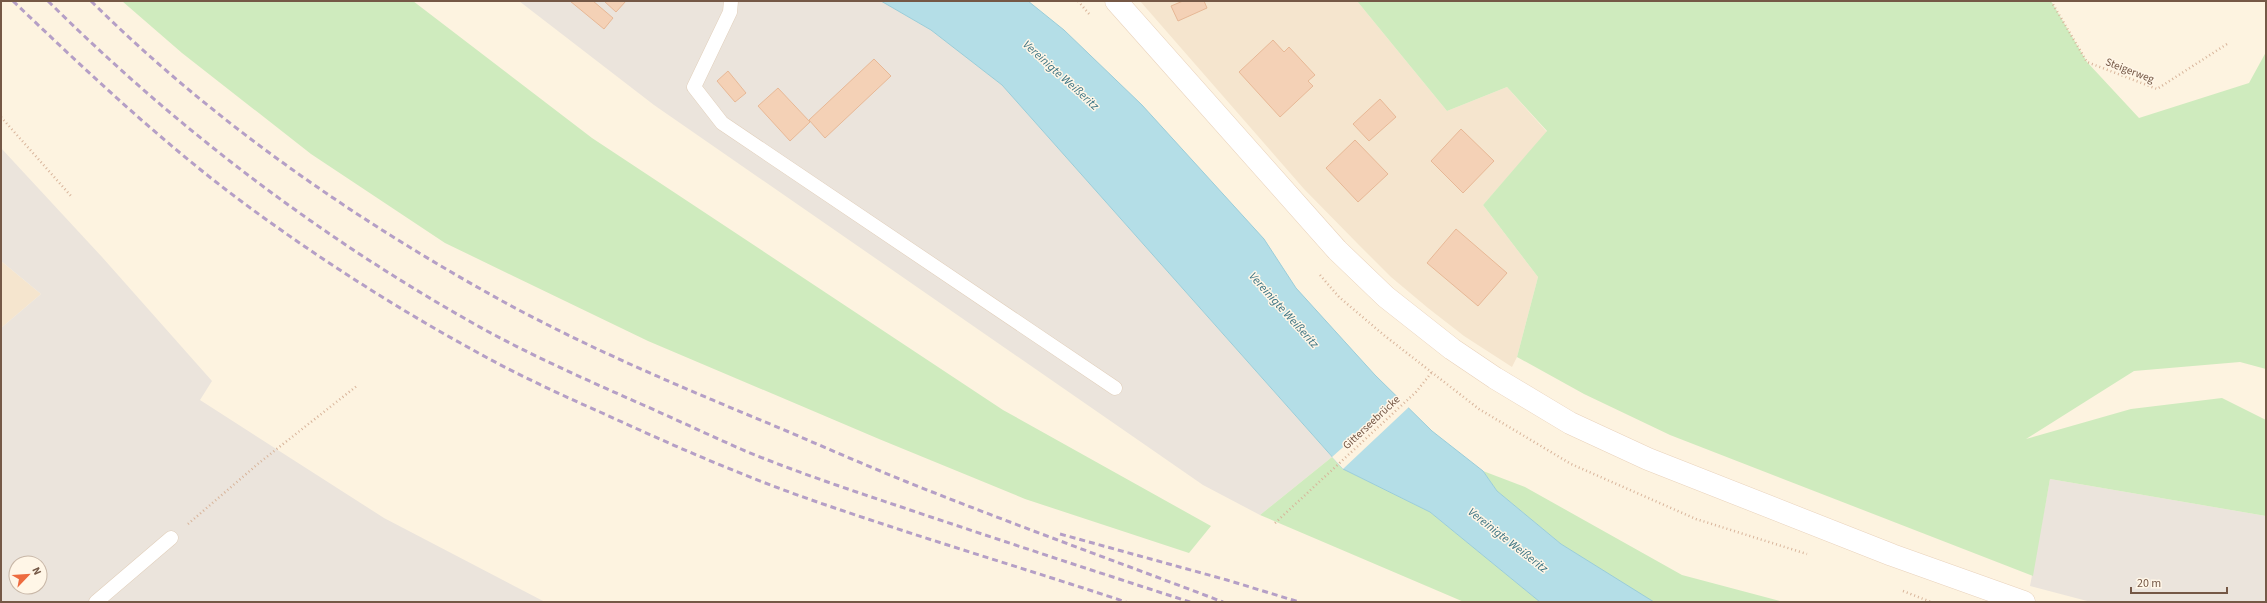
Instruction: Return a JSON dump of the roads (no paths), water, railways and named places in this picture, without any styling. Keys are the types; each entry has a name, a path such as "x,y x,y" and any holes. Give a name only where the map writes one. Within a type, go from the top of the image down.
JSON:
{"main road":[{"path":"1116,1 1337,250 1386,297 1452,349 1495,378 1570,423 1648,459 1892,555 2024,602"}],"lane":[{"path":"731,1 730,12 694,87 722,123 1115,388"},
{"path":"96,602 171,538"}],"water":[{"name":"Vereinigte Weißeritz","path":"881,1 1028,1 1064,30 1142,105 1264,239 1296,288 1375,375 1432,431 1483,471 1497,491 1561,544 1654,602 1540,602 1430,512 1343,469 1002,85 931,30"}],"railway":[{"path":"13,1 90,74 143,121 197,167 254,211 346,274 410,314 488,358 520,375 684,450 797,495 863,518 1126,602"},
{"path":"48,1 98,49 149,94 202,139 256,181 369,260 427,297 506,341 563,369 743,450 788,468 928,516 1190,602"},
{"path":"91,1 137,45 186,87 287,166 394,237 504,302 572,337 642,369 907,482 1223,602"},
{"path":"1060,534 1227,580 1299,602"}]}
